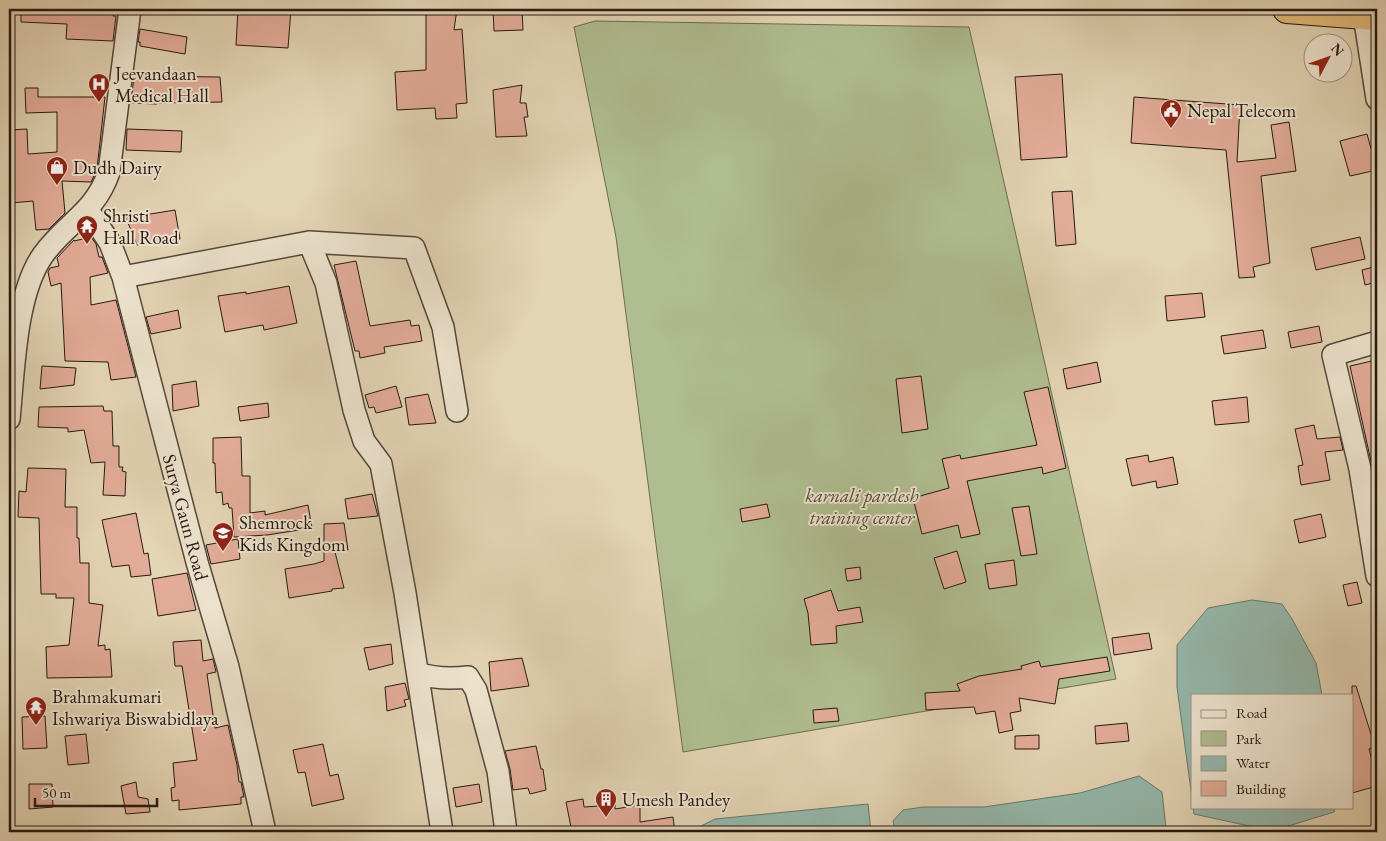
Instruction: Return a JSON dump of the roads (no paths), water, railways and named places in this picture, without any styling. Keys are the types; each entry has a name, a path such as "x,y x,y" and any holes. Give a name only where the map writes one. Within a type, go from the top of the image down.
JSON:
{"highway":[{"path":"1287,9 1371,15"}],"street":[{"path":"9,419 20,320 30,278 42,256 57,238 88,210 104,186 108,172 130,9"},
{"path":"1371,15 1377,99"},
{"name":"Surya Gaun Road","path":"88,210 110,243 123,277 197,562 228,667 265,832"},
{"path":"123,277 309,242 414,248 443,327 456,411"},
{"path":"309,242 326,283 354,410 364,441 381,464 418,673 442,832"},
{"path":"1377,342 1333,355 1360,469 1377,576"},
{"path":"418,673 449,679 468,677 476,690 498,771 506,832"}],"water":[{"path":"1252,600 1282,604 1316,663 1322,694 1191,694 1191,791 1177,687 1177,645 1208,608"},
{"path":"1139,776 1162,792 1166,828 1159,832 895,832 893,821 903,810 923,807 984,807 1080,793"},
{"path":"868,804 871,832 693,832 693,830 715,819"},
{"path":"1193,808 1336,808 1334,812 1272,831 1194,814"}],"place":[{"name":"Jeevandaan Medical Hall","path":"99,103"},
{"name":"Nepal Telecom","path":"1171,129"},
{"name":"Dudh Dairy","path":"57,186"},
{"name":"Shristi Hall Road","path":"87,245"},
{"name":"Shemrock Kids Kingdom","path":"223,552"},
{"name":"Brahmakumari Ishwariya Biswabidlaya","path":"36,726"},
{"name":"Umesh Pandey","path":"606,818"}],"park label":[{"name":"karnali pardesh training center","path":"862,506"}]}
